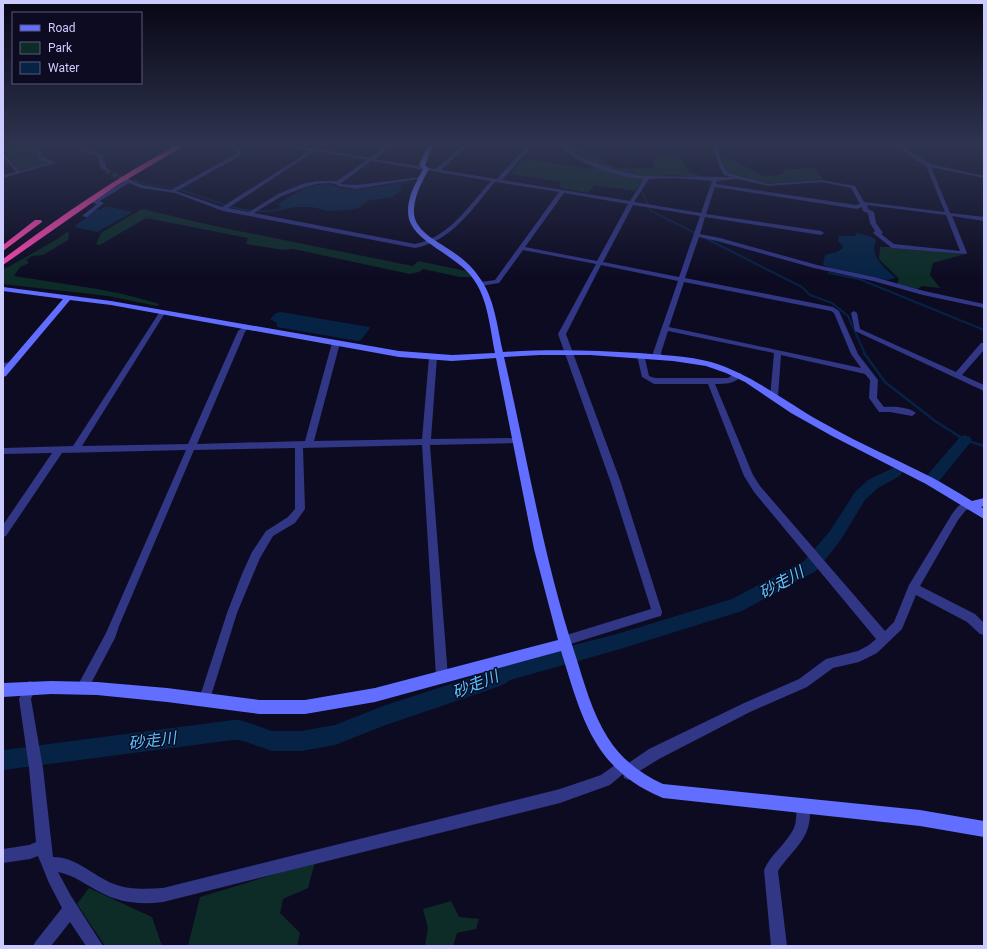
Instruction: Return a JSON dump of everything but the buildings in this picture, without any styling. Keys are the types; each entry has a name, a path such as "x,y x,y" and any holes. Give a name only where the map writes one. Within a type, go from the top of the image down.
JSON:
{"highway":[{"path":"3,257 99,188"},
{"path":"3,262 107,188"},
{"path":"3,249 38,222"}],"street":[{"path":"85,216 101,203 96,202 115,188"},
{"path":"161,188 224,208 250,214 415,246 432,242 442,236 488,188"},
{"path":"172,191 177,188"},
{"path":"224,208 255,188"},
{"path":"250,214 264,203 300,188"},
{"path":"416,188 411,198 410,212 416,227 432,242 464,264 481,284 486,296 500,355 548,584 567,649 595,729 604,744 626,770 648,785 663,791 803,807 920,818 984,829"},
{"path":"542,188 821,233"},
{"path":"3,690 30,687 83,687 130,691 244,706 282,708 303,707 349,700 442,677 567,649 657,612 616,483 563,337 563,331 631,203 640,188"},
{"path":"658,357 657,353 683,279 712,188"},
{"path":"750,188 857,207 861,207 862,204 984,219"},
{"path":"854,188 860,201 865,205 865,210 871,212 870,218 880,233 876,233 889,245 964,253 938,188"},
{"path":"481,284 497,282 562,192"},
{"path":"697,235 718,239 820,268 874,279 923,293 984,306"},
{"path":"522,248 833,309 837,312 855,354 874,380 873,398 882,410 890,409 912,413"},
{"path":"3,289 111,303 399,354 464,358 540,352 568,352 658,357 703,363 738,375 794,411 835,434 930,481 971,505 984,515"},
{"path":"3,374 7,364 68,298"},
{"path":"75,450 162,313"},
{"path":"854,313 855,330 984,388"},
{"path":"83,687 111,634 113,626 242,331 246,327"},
{"path":"666,328 869,372"},
{"path":"203,700 207,692 246,572 267,535 290,522 296,517 300,509 304,444 336,342"},
{"path":"957,376 984,345"},
{"path":"774,398 778,352"},
{"path":"641,356 646,377 650,380 658,382 730,381 738,375"},
{"path":"433,357 426,442 442,677"},
{"path":"712,382 749,476 757,489 884,638"},
{"path":"3,451 518,440"},
{"path":"3,533 59,450"},
{"path":"48,864 59,863 73,868 112,890 124,894 138,897 163,895 560,796 605,780 633,768 674,743 746,708 803,683 830,663 864,653 873,648 898,625 914,588 955,517 963,507 984,502"},
{"path":"914,588 957,609 971,618 984,630"},
{"path":"30,687 25,699 36,768 42,846 48,864 70,910 95,946"},
{"path":"779,946 770,870 775,861 790,847 802,829 803,807"},
{"path":"3,856 30,852 42,846"},
{"path":"41,946 70,910"}],"green space":[{"path":"562,188 592,188 588,193"},
{"path":"616,188 637,188 635,191"},
{"path":"142,209 219,227 413,266 418,261 466,271 472,277 460,277 423,269 419,272 410,274 293,249 283,250 246,244 248,238 146,218 100,245 96,244 101,233"},
{"path":"69,231 68,240 43,255 32,256 26,260 29,263 20,267 14,276 97,289 160,304 157,306 108,296 3,284 3,269"},
{"path":"880,247 965,254 933,263 930,275 940,288 922,286 917,289 897,284 899,279 879,259"},
{"path":"315,862 308,888 283,899 280,913 300,933 297,946 188,946 200,897"},
{"path":"89,888 152,917 162,946 105,946 77,904"},
{"path":"451,901 459,917 479,919 476,929 457,933 453,946 425,946 428,928 423,909"}],"water":[{"path":"305,188 401,188 402,190 392,197 367,201 360,207 350,210 327,211 312,207 295,207 282,210 279,206 281,202"},
{"path":"106,206 133,212 97,232 74,227 97,209 100,210"},
{"path":"856,233 870,236 876,240 874,246 876,257 879,262 896,278 887,280 823,265 825,255 837,252 843,248 838,241 839,236 855,236"},
{"path":"281,312 370,328 361,340 358,341 277,327 277,323 270,319 276,313"}],"waterway":[{"path":"175,188 180,190"},
{"path":"640,188 651,211 697,234"},
{"path":"180,190 240,209 254,211 283,209"},
{"path":"705,238 802,287 810,295 832,303 848,316 865,354"},
{"path":"829,273 859,279 984,330"},
{"path":"864,353 885,382 935,421 965,440 984,446"},
{"name":"砂走川","path":"934,477 965,440"},
{"name":"砂走川","path":"3,760 233,730 240,730 272,741 301,741 335,735 383,716 500,677 504,672 617,642 736,606 810,566 835,536 860,496 873,484 895,472"}]}
